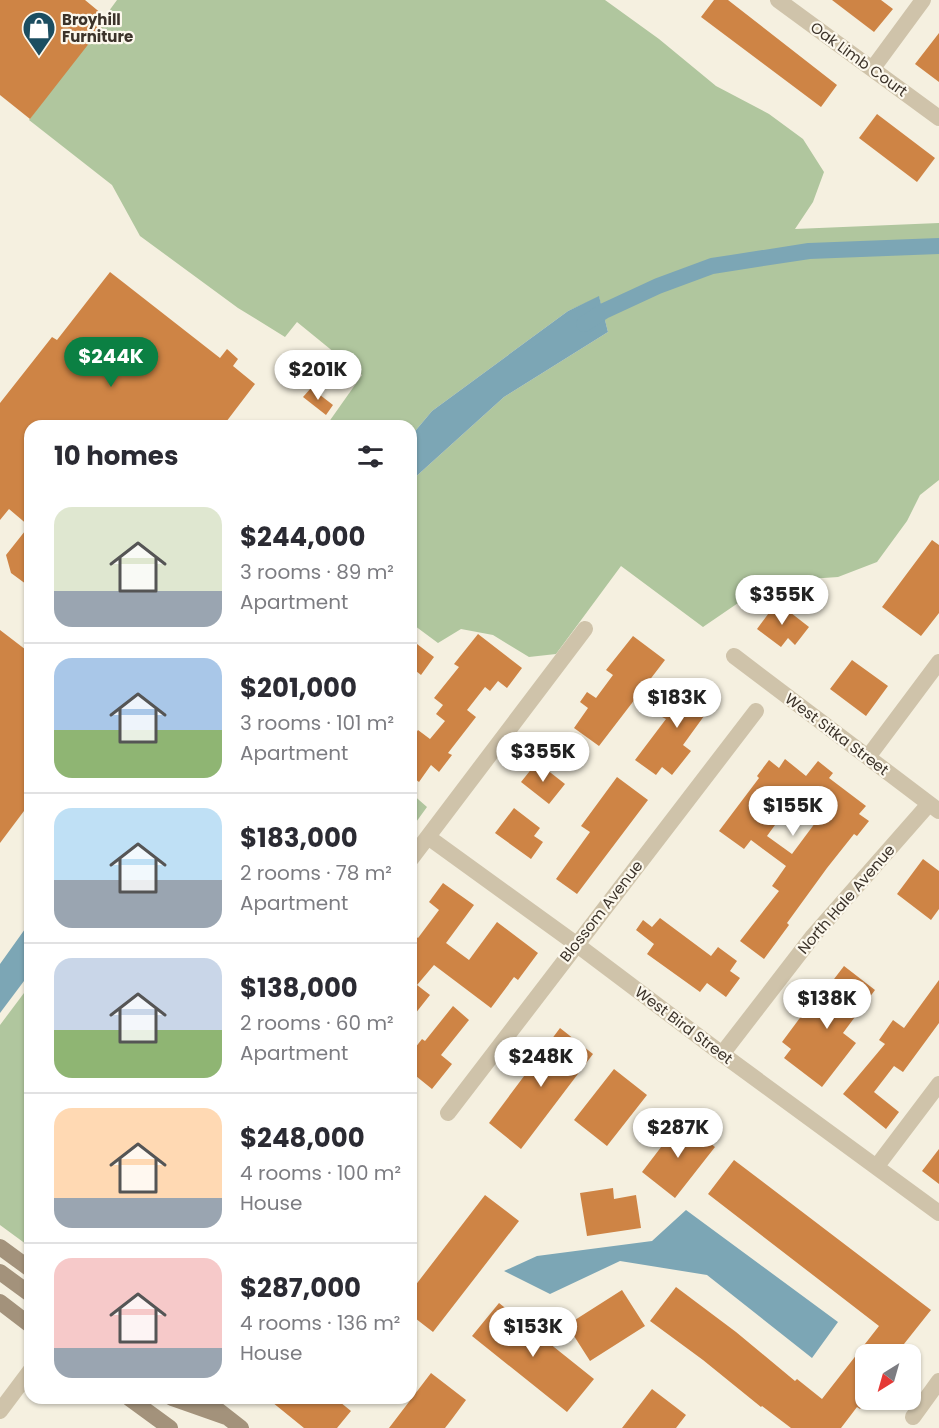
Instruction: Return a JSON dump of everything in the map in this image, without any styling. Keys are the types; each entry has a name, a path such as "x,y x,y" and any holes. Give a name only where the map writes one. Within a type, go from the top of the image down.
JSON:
{"main road":[{"path":"0,1247 24,1265"},
{"path":"0,1272 24,1290"},
{"path":"0,1302 24,1320"},
{"path":"137,1404 170,1428"},
{"path":"189,1404 226,1417"},
{"path":"210,1404 242,1428"}],"street":[{"name":"Oak Limb Court","path":"778,0 939,118"},
{"path":"873,68 923,0"},
{"path":"417,851 585,629"},
{"name":"West Sitka Street","path":"734,656 934,808"},
{"path":"868,757 939,662"},
{"name":"Blossom Avenue","path":"448,1113 756,711"},
{"name":"North Hale Avenue","path":"722,1054 813,936 934,808"},
{"name":"West Bird Street","path":"428,837 939,1213"},
{"path":"877,1166 939,1084"},
{"path":"0,1411 24,1379"},
{"path":"913,1417 939,1381"}],"green space":[{"path":"117,0 605,0 659,39 716,86 769,114 803,139 824,172 813,202 795,229 939,223 939,480 920,495 907,521 877,562 838,577 780,581 741,601 703,627 621,566 556,654 529,657 493,635 461,629 438,643 417,627 417,476 504,397 608,332 599,297 568,311 432,411 417,429 417,420 330,420 362,375 297,322 285,337 238,308 140,236 112,185 29,120"},
{"path":"417,798 427,807 417,821"},
{"path":"24,993 24,1243 0,1225 0,1025"}],"water":[{"path":"599,296 608,332 504,397 417,476 417,429 432,411 568,311"},
{"path":"24,930 24,981 0,1013 0,964"},
{"path":"686,1210 838,1322 812,1358 707,1275 620,1261 550,1294 504,1271 537,1256 652,1241"}],"building":[{"name":"Broyhill Furniture","path":"0,0 85,0 108,19 30,119 0,95"},
{"path":"714,0 728,0 837,85 821,107 701,17"},
{"path":"832,0 881,0 893,9 874,32"},
{"path":"939,33 939,82 915,64"},
{"path":"877,114 935,158 917,182 859,138"},
{"path":"110,272 220,358 227,349 238,359 233,366 255,384 228,420 24,420 24,522 9,509 0,520 0,403 52,337 57,340"},
{"path":"311,388 333,405 326,415 303,397"},
{"path":"24,532 24,583 11,573 6,555"},
{"path":"932,540 939,545 939,613 921,636 882,607"},
{"path":"777,602 809,627 795,645 788,638 781,647 757,629"},
{"path":"0,630 24,648 24,811 0,843"},
{"path":"478,634 522,668 507,688 498,681 490,691 485,687 467,710 476,717 448,753 452,755 439,772 431,765 419,782 417,780 417,731 430,739 445,721 436,714 443,705 434,698 459,667 454,664"},
{"path":"633,636 665,660 599,746 574,728 588,708 580,702 587,692 596,698 613,675 606,670"},
{"path":"417,644 434,657 421,675 417,672"},
{"path":"852,660 888,686 866,716 830,689"},
{"path":"702,681 720,694 683,745 691,751 672,775 662,767 656,775 635,760 666,719 662,717 687,683 696,690"},
{"path":"785,759 806,776 818,761 833,773 829,778 866,806 859,814 869,821 857,836 854,834 827,868 764,959 740,941 779,891 772,886 786,866 751,840 744,849 719,831 759,778 757,776 769,760 779,768","holes":["803,795 824,811 792,854 767,836 791,803 795,806"]},
{"path":"537,762 565,784 549,804 521,782"},
{"path":"617,777 648,800 577,894 556,879 590,832 581,826"},
{"path":"514,808 540,828 534,836 543,842 531,859 495,833"},
{"path":"923,859 939,871 939,909 931,920 897,894"},
{"path":"443,883 474,905 446,943 469,960 497,922 538,953 518,980 514,977 491,1008 434,965 417,985 417,937 439,910 429,902"},
{"path":"660,918 711,956 718,947 737,961 730,971 740,978 726,997 707,983 700,992 647,954 654,944 636,930 643,920 652,927"},
{"path":"844,966 875,990 843,1033 856,1043 822,1087 784,1058 791,1049 782,1042 808,1007 822,1017 842,991 831,983"},
{"path":"939,980 939,1023 903,1072 894,1066 874,1092 899,1112 886,1129 843,1094 885,1044 879,1040 893,1020 904,1028"},
{"path":"417,985 430,995 417,1011"},
{"path":"453,1006 469,1020 441,1055 452,1064 432,1089 417,1077 417,1045 422,1039 425,1041"},
{"path":"560,1028 593,1054 521,1149 489,1123"},
{"path":"614,1069 647,1095 607,1146 574,1120"},
{"path":"681,1121 715,1147 675,1198 642,1172"},
{"path":"939,1149 939,1184 922,1171"},
{"path":"734,1160 931,1310 904,1344 865,1344 879,1326 708,1194"},
{"path":"613,1188 614,1199 636,1195 641,1228 587,1236 580,1193"},
{"path":"485,1195 519,1221 433,1332 417,1320 417,1283"},
{"path":"676,1287 736,1332 795,1381 797,1379 822,1399 855,1357 855,1410 841,1428 791,1428 650,1321"},
{"path":"622,1290 645,1326 590,1361 567,1325"},
{"path":"499,1303 594,1379 567,1412 472,1336"},
{"path":"431,1373 466,1400 445,1428 389,1428 407,1404 417,1404 417,1391"},
{"path":"652,1389 686,1415 676,1428 622,1428"},
{"path":"274,1404 342,1404 351,1411 337,1428 304,1428"}],"waterway":[{"path":"584,324 604,311 658,286 712,266 809,251 939,246"}],"place":[{"name":"Broyhill Furniture","path":"39,57"}]}
